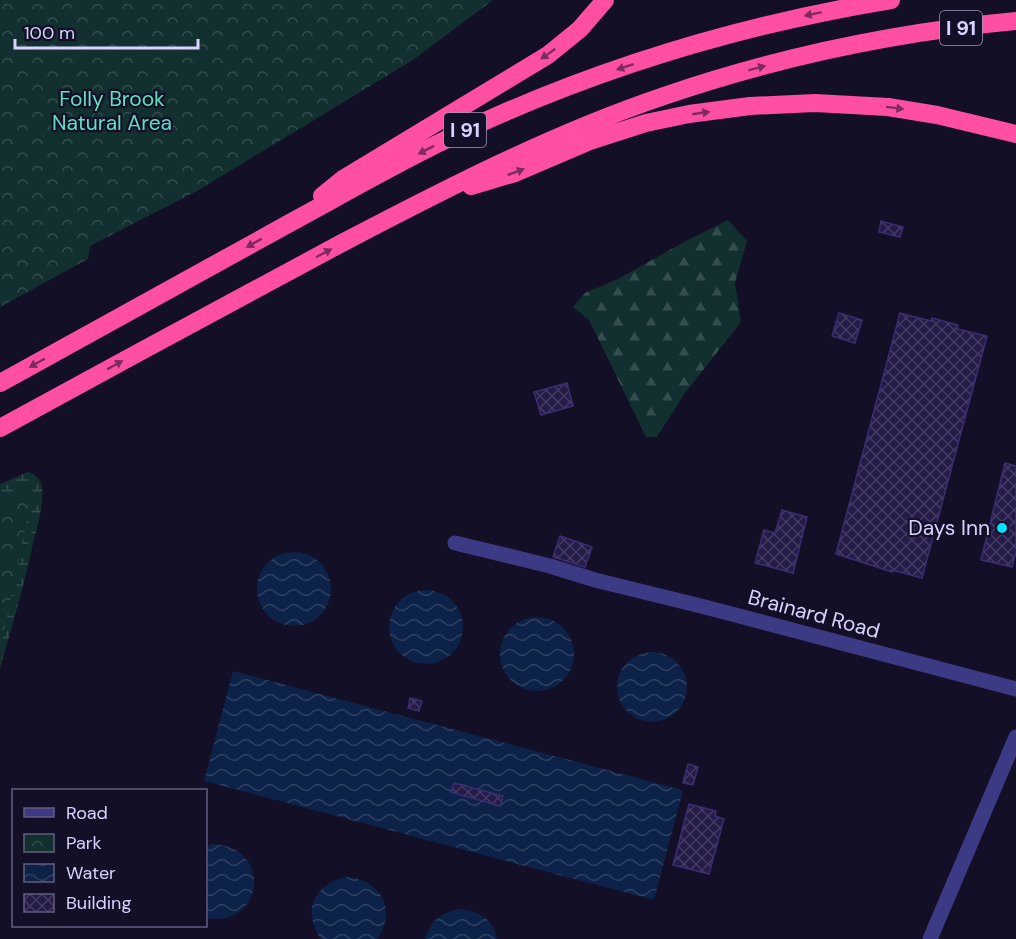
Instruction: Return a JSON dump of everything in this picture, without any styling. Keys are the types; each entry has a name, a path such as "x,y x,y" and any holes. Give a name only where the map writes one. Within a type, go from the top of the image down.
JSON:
{"highway":[{"path":"285,226 343,179 548,55 580,29 605,0"},
{"name":"I 91","path":"0,383 459,133 560,90 662,55 742,31 821,12 891,0"},
{"name":"I 91","path":"0,428 165,337 420,202 559,136 704,82 768,64 857,44 1012,22"},
{"path":"420,202 515,172 560,153 646,123 689,114 750,106 807,103 888,107 937,115 1016,134"}],"street":[{"name":"Brainard Road","path":"455,543 1016,689"},
{"path":"930,939 1016,737"}],"green space":[{"name":"Folly Brook Natural Area","path":"0,0 493,0 413,60 197,191 90,246 88,259 0,307"},
{"path":"728,220 747,241 735,283 741,322 685,393 657,437 646,437 589,320 573,307 585,293 618,279"},
{"path":"28,472 41,482 41,507 0,669 0,484"},
{"path":"33,489 0,652 0,506"}],"water":[{"path":"294,552 308,555 320,563 328,575 331,589 328,603 320,615 308,623 294,626 280,623 268,615 260,603 257,589 260,575 268,563 280,555"},
{"path":"426,590 440,593 452,601 460,613 463,627 460,641 452,653 440,661 426,664 412,661 400,653 392,641 389,627 392,613 400,601 412,593"},
{"path":"537,617 551,620 563,628 571,640 574,654 571,668 563,680 551,688 537,691 523,688 511,680 503,668 500,654 503,640 511,628 523,620"},
{"path":"652,652 665,655 677,662 684,674 687,687 684,700 677,712 665,719 652,722 639,719 627,712 620,700 617,687 620,674 627,662 639,655"},
{"path":"233,671 683,790 654,900 204,781"},
{"path":"212,844 232,848 245,858 253,871 254,886 250,900 240,911 225,918 207,918 207,846"},
{"path":"345,877 367,883 382,897 386,907 386,917 377,939 321,939 315,929 312,910 318,893 325,886"},
{"path":"459,909 472,911 484,917 492,926 497,939 425,939 430,927 437,919"}],"building":[{"path":"881,221 903,227 900,237 879,232"},
{"path":"839,313 862,320 855,343 832,336"},
{"path":"900,313 931,321 932,318 958,325 957,329 987,336 922,578 892,570 892,572 836,554"},
{"path":"567,383 573,406 541,415 534,392"},
{"name":"Days Inn","path":"1005,463 1016,466 1016,552 1012,567 981,560"},
{"path":"782,510 807,517 793,573 755,563 764,530 775,533"},
{"path":"560,536 592,547 585,567 553,557"},
{"path":"410,698 422,701 419,711 408,708"},
{"path":"688,764 698,767 693,785 683,783"},
{"path":"454,783 503,796 500,806 451,792"},
{"path":"689,804 716,811 715,816 724,819 709,874 673,865"}],"place":[{"name":"Days Inn","path":"1002,528"}]}
